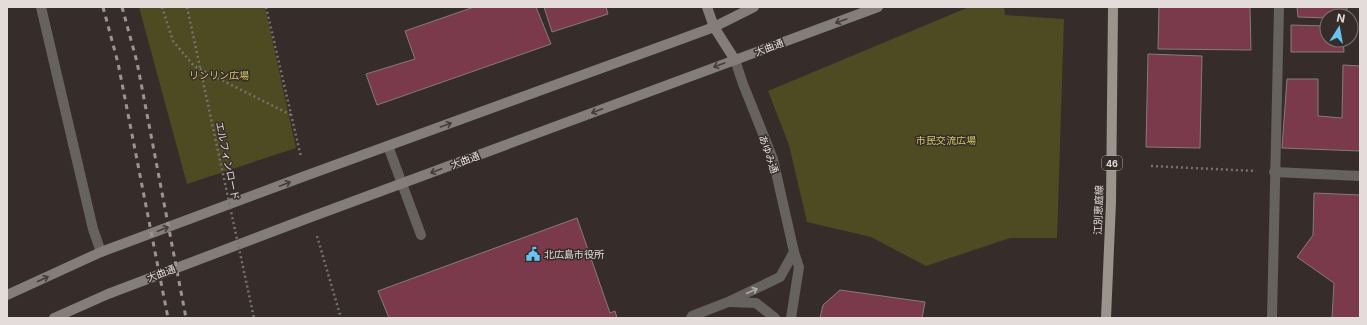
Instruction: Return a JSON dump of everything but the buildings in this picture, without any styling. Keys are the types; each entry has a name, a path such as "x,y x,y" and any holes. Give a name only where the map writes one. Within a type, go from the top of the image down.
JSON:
{"main road":[{"path":"707,7 714,27 735,60"},
{"path":"7,295 101,252 714,27 754,7"},
{"name":"大曲通","path":"54,318 108,294 311,217 878,7"},
{"name":"江別恵庭線","path":"1106,318 1111,202 1113,7"}],"street":[{"path":"41,7 93,229 101,252"},
{"path":"1272,318 1274,172 1279,7"},
{"name":"あゆみ通","path":"735,60 773,159 794,252 799,266 791,318"},
{"path":"388,146 421,235"},
{"path":"1274,172 1360,176"},
{"path":"691,318 692,316 728,302 780,277 794,252"},
{"path":"728,302 756,303 775,318"}],"path":[{"path":"162,7 172,41 194,66 291,115"},
{"name":"エルフィンロード","path":"186,7 254,318"},
{"path":"266,7 305,176"},
{"path":"1151,166 1274,172"},
{"path":"311,217 341,318"}],"green space":[{"name":"リンリン広場","path":"139,7 265,7 296,148 187,184"},
{"name":"市民交流広場","path":"969,7 1004,7 1005,15 1064,19 1057,238 1010,238 926,266 871,237 807,222 789,145 768,91"}],"railway":[{"path":"103,7 118,63 168,318"},
{"path":"122,7 137,62 186,318"}],"place":[{"name":"北広島市役所","path":"533,254"}]}
